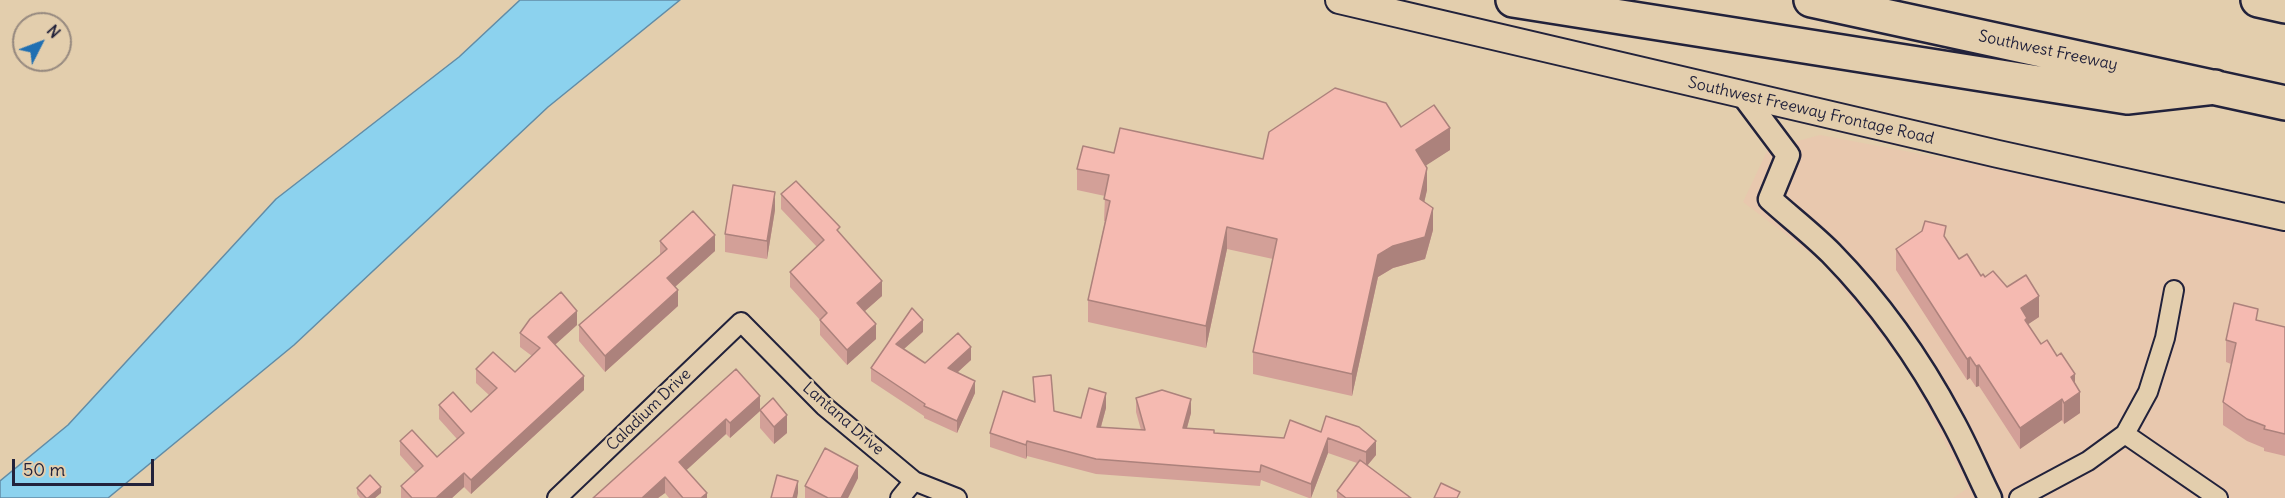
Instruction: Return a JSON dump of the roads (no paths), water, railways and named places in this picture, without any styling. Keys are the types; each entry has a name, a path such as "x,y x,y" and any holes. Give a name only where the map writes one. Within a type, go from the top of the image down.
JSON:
{"highway":[{"path":"1514,0 2127,97 2215,87"},
{"name":"Southwest Freeway","path":"1811,0 2285,102"},
{"path":"2258,0 2285,6"}],"main road":[{"name":"Southwest Freeway Frontage Road","path":"1339,0 1998,154 2285,217"}],"street":[{"path":"1743,95 1788,155 1770,199 1830,252 1863,288 1894,328 1926,374 1952,420 1990,498"},
{"path":"2019,498 2088,461 2125,434 2148,392 2165,338 2174,290"},
{"name":"Lantana Drive","path":"741,322 824,406 915,481 948,496"},
{"name":"Caladium Drive","path":"556,498 741,322"},
{"path":"2125,434 2218,498"},
{"path":"900,498 915,481"}],"water":[{"path":"520,0 680,0 548,107 294,345 108,498 0,498 0,481 68,425 276,199 459,57"}]}
